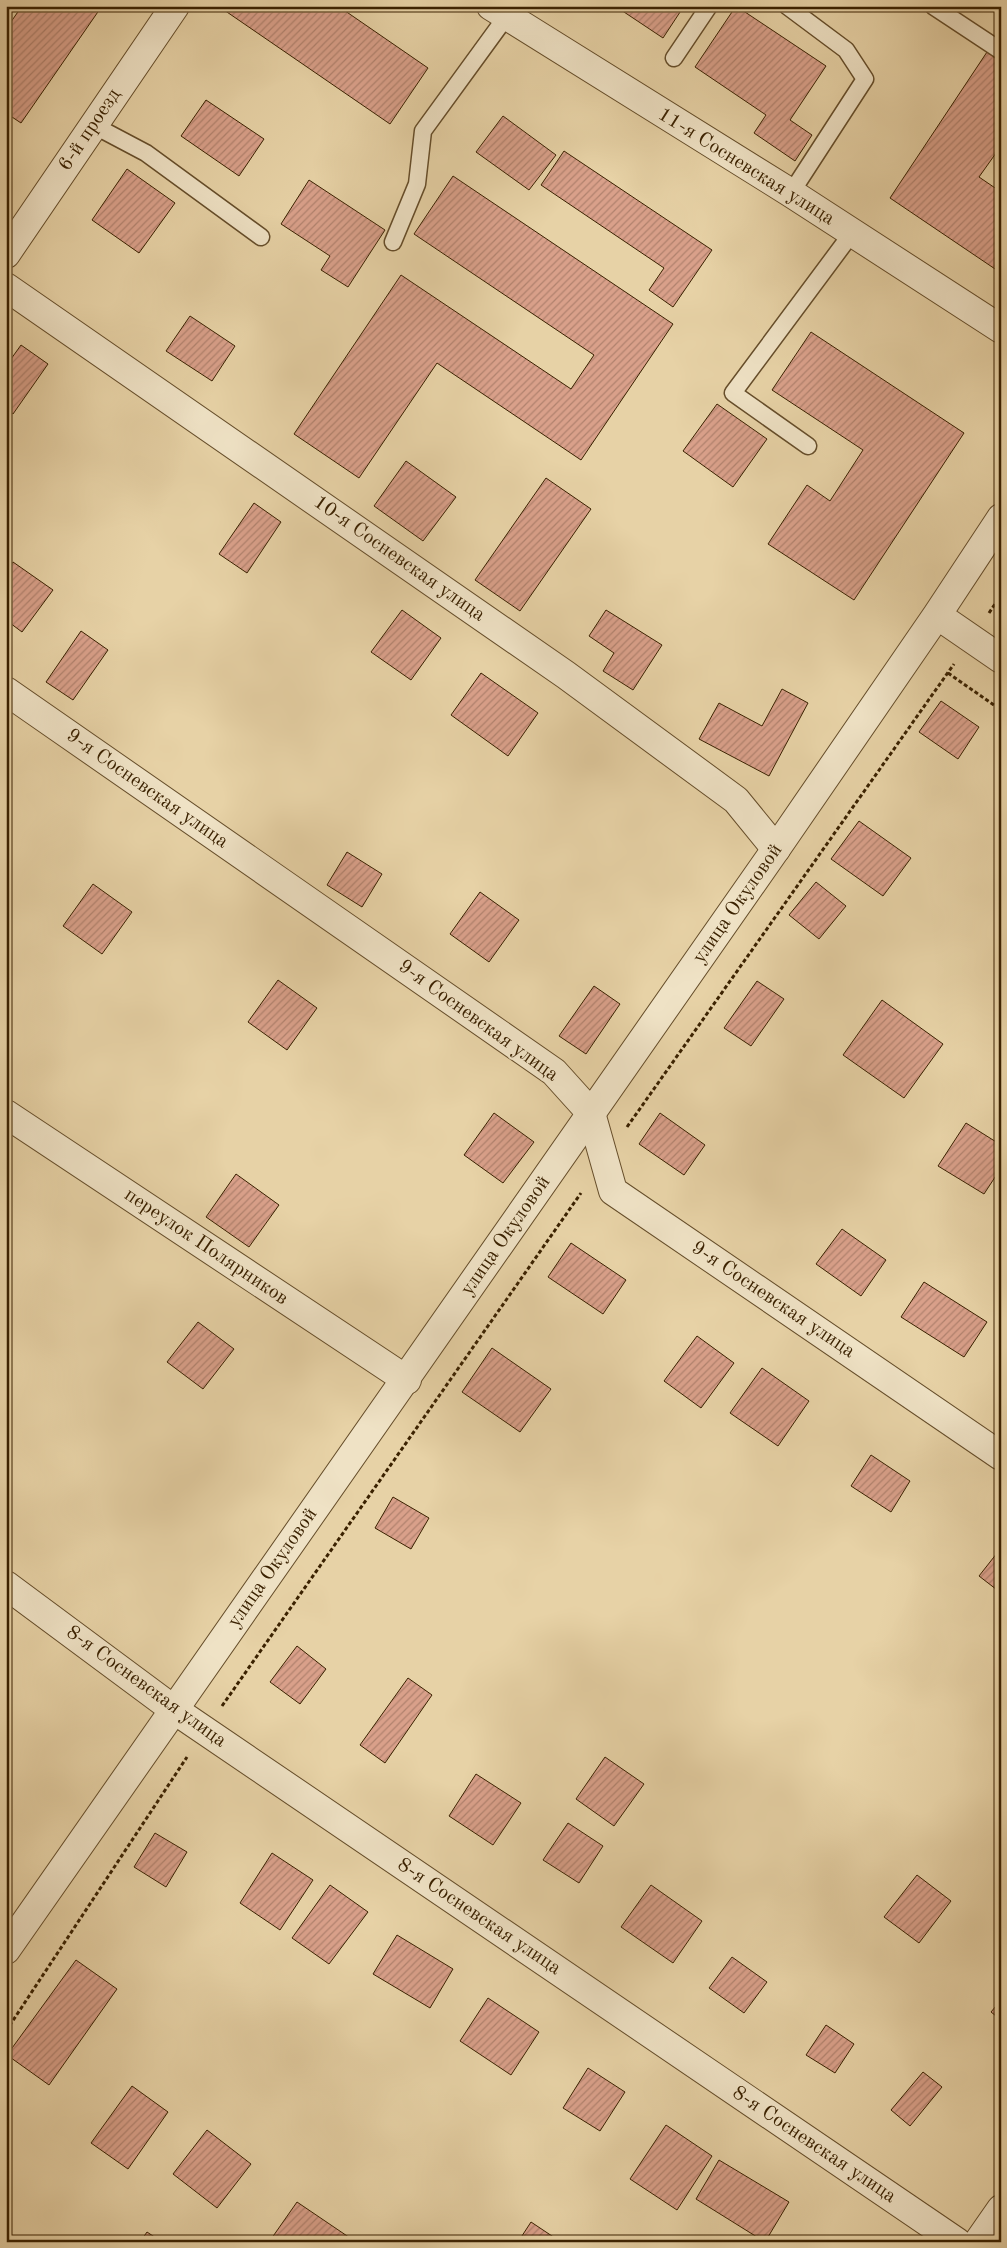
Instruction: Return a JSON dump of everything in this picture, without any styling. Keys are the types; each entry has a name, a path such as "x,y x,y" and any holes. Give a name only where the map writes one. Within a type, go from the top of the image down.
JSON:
{"street":[{"name":"6-й проезд","path":"6,254 175,6"},
{"name":"11-я Сосневская улица","path":"498,11 791,193 1001,329"},
{"name":"10-я Сосневская улица","path":"6,287 566,675 736,800 776,849"},
{"name":"улица Окуловой","path":"6,1950 776,849 937,615 1001,518"},
{"path":"937,615 1001,659"},
{"name":"9-я Сосневская улица","path":"6,691 554,1072 591,1114 613,1191 1001,1456"},
{"name":"переулок Полярников","path":"6,1114 406,1380"},
{"name":"8-я Сосневская улица","path":"6,1585 173,1709 957,2242"},
{"path":"978,2242 1001,2209"}],"lane":[{"path":"674,58 709,6"},
{"path":"786,6 846,50 865,80 791,193"},
{"path":"933,6 1001,51"},
{"path":"392,242 417,184 423,131 498,11"},
{"path":"93,125 146,153 261,237"},
{"path":"808,446 733,393 852,233"}],"path":[{"path":"6,2031 205,1731 1001,595"},
{"path":"948,673 1001,710"}],"building":[{"path":"22,6 102,6 21,123 6,113 6,29"},
{"path":"226,6 338,6 428,68 390,124 224,10"},
{"path":"615,6 684,6 663,38"},
{"path":"736,6 826,66 790,120 812,135 795,161 754,133 766,115 695,67"},
{"path":"987,52 1001,61 1001,146 979,177 1001,192 1001,273 890,198"},
{"path":"206,100 264,139 239,176 181,136"},
{"path":"503,116 556,155 529,190 476,152"},
{"path":"564,151 712,250 673,307 649,290 664,268 541,185"},
{"path":"127,169 175,203 139,253 92,220"},
{"path":"453,176 673,324 581,460 437,363 359,478 294,434 401,275 571,389 594,355 414,234"},
{"path":"309,180 385,230 348,287 321,270 330,256 281,224"},
{"path":"190,316 235,346 212,381 166,351"},
{"path":"811,332 964,433 854,600 768,544 807,485 830,501 863,450 772,390"},
{"path":"21,345 48,364 13,414 6,409 6,366"},
{"path":"717,404 767,439 733,487 683,451"},
{"path":"406,461 456,497 423,541 374,506"},
{"path":"546,478 591,509 520,611 475,580"},
{"path":"254,503 281,522 247,573 219,554"},
{"path":"13,562 53,590 22,632 6,620 6,572"},
{"path":"402,610 441,638 411,680 371,652"},
{"path":"606,610 662,645 633,690 603,671 614,653 589,636"},
{"path":"81,631 108,650 73,700 46,682"},
{"path":"481,673 538,713 508,756 451,715"},
{"path":"782,689 808,703 769,776 699,739 719,703 762,726"},
{"path":"941,701 979,727 958,759 919,732"},
{"path":"859,821 911,858 883,896 831,859"},
{"path":"347,852 382,874 362,907 327,885"},
{"path":"816,882 846,906 819,939 789,915"},
{"path":"93,884 132,912 102,954 63,926"},
{"path":"480,892 519,920 489,962 450,934"},
{"path":"278,980 317,1008 287,1050 248,1022"},
{"path":"757,981 784,999 751,1046 724,1028"},
{"path":"594,986 620,1004 586,1054 559,1036"},
{"path":"882,1000 943,1044 904,1098 843,1055"},
{"path":"494,1113 534,1142 503,1183 464,1155"},
{"path":"660,1113 705,1145 684,1175 639,1144"},
{"path":"966,1123 1001,1145 1001,1168 984,1194 938,1166"},
{"path":"236,1174 279,1205 249,1247 206,1217"},
{"path":"842,1229 886,1260 861,1296 816,1264"},
{"path":"571,1243 626,1280 603,1314 548,1277"},
{"path":"924,1282 987,1322 964,1357 901,1317"},
{"path":"198,1322 234,1349 203,1389 167,1362"},
{"path":"697,1336 734,1363 701,1408 664,1381"},
{"path":"492,1348 551,1389 520,1432 462,1392"},
{"path":"762,1368 809,1401 778,1446 730,1413"},
{"path":"871,1455 910,1481 891,1512 851,1486"},
{"path":"393,1497 429,1518 411,1549 375,1528"},
{"path":"1001,1548 1001,1593 979,1576"},
{"path":"297,1646 326,1669 300,1704 270,1682"},
{"path":"408,1678 432,1695 385,1763 360,1745"},
{"path":"605,1757 644,1784 614,1826 576,1799"},
{"path":"476,1774 521,1803 493,1845 449,1816"},
{"path":"568,1823 603,1846 579,1883 543,1860"},
{"path":"155,1833 187,1852 166,1887 134,1867"},
{"path":"272,1853 313,1880 280,1930 240,1903"},
{"path":"917,1875 951,1901 919,1943 884,1917"},
{"path":"330,1885 368,1912 329,1964 292,1938"},
{"path":"651,1885 702,1921 673,1963 621,1927"},
{"path":"397,1935 453,1969 430,2008 373,1974"},
{"path":"732,1957 767,1982 744,2013 709,1988"},
{"path":"76,1960 117,1989 49,2085 7,2055"},
{"path":"488,1998 539,2032 511,2075 460,2041"},
{"path":"1001,2000 1001,2020 991,2012"},
{"path":"826,2025 854,2044 835,2073 806,2055"},
{"path":"588,2068 625,2092 600,2131 563,2108"},
{"path":"923,2072 942,2087 910,2126 891,2110"},
{"path":"132,2086 168,2112 128,2169 91,2143"},
{"path":"666,2125 712,2156 677,2210 630,2179"},
{"path":"207,2130 251,2164 217,2208 173,2174"},
{"path":"719,2160 789,2202 765,2242 696,2199"},
{"path":"297,2202 356,2242 269,2242"},
{"path":"531,2222 561,2242 518,2242"},
{"path":"147,2232 162,2242 140,2242"}]}
